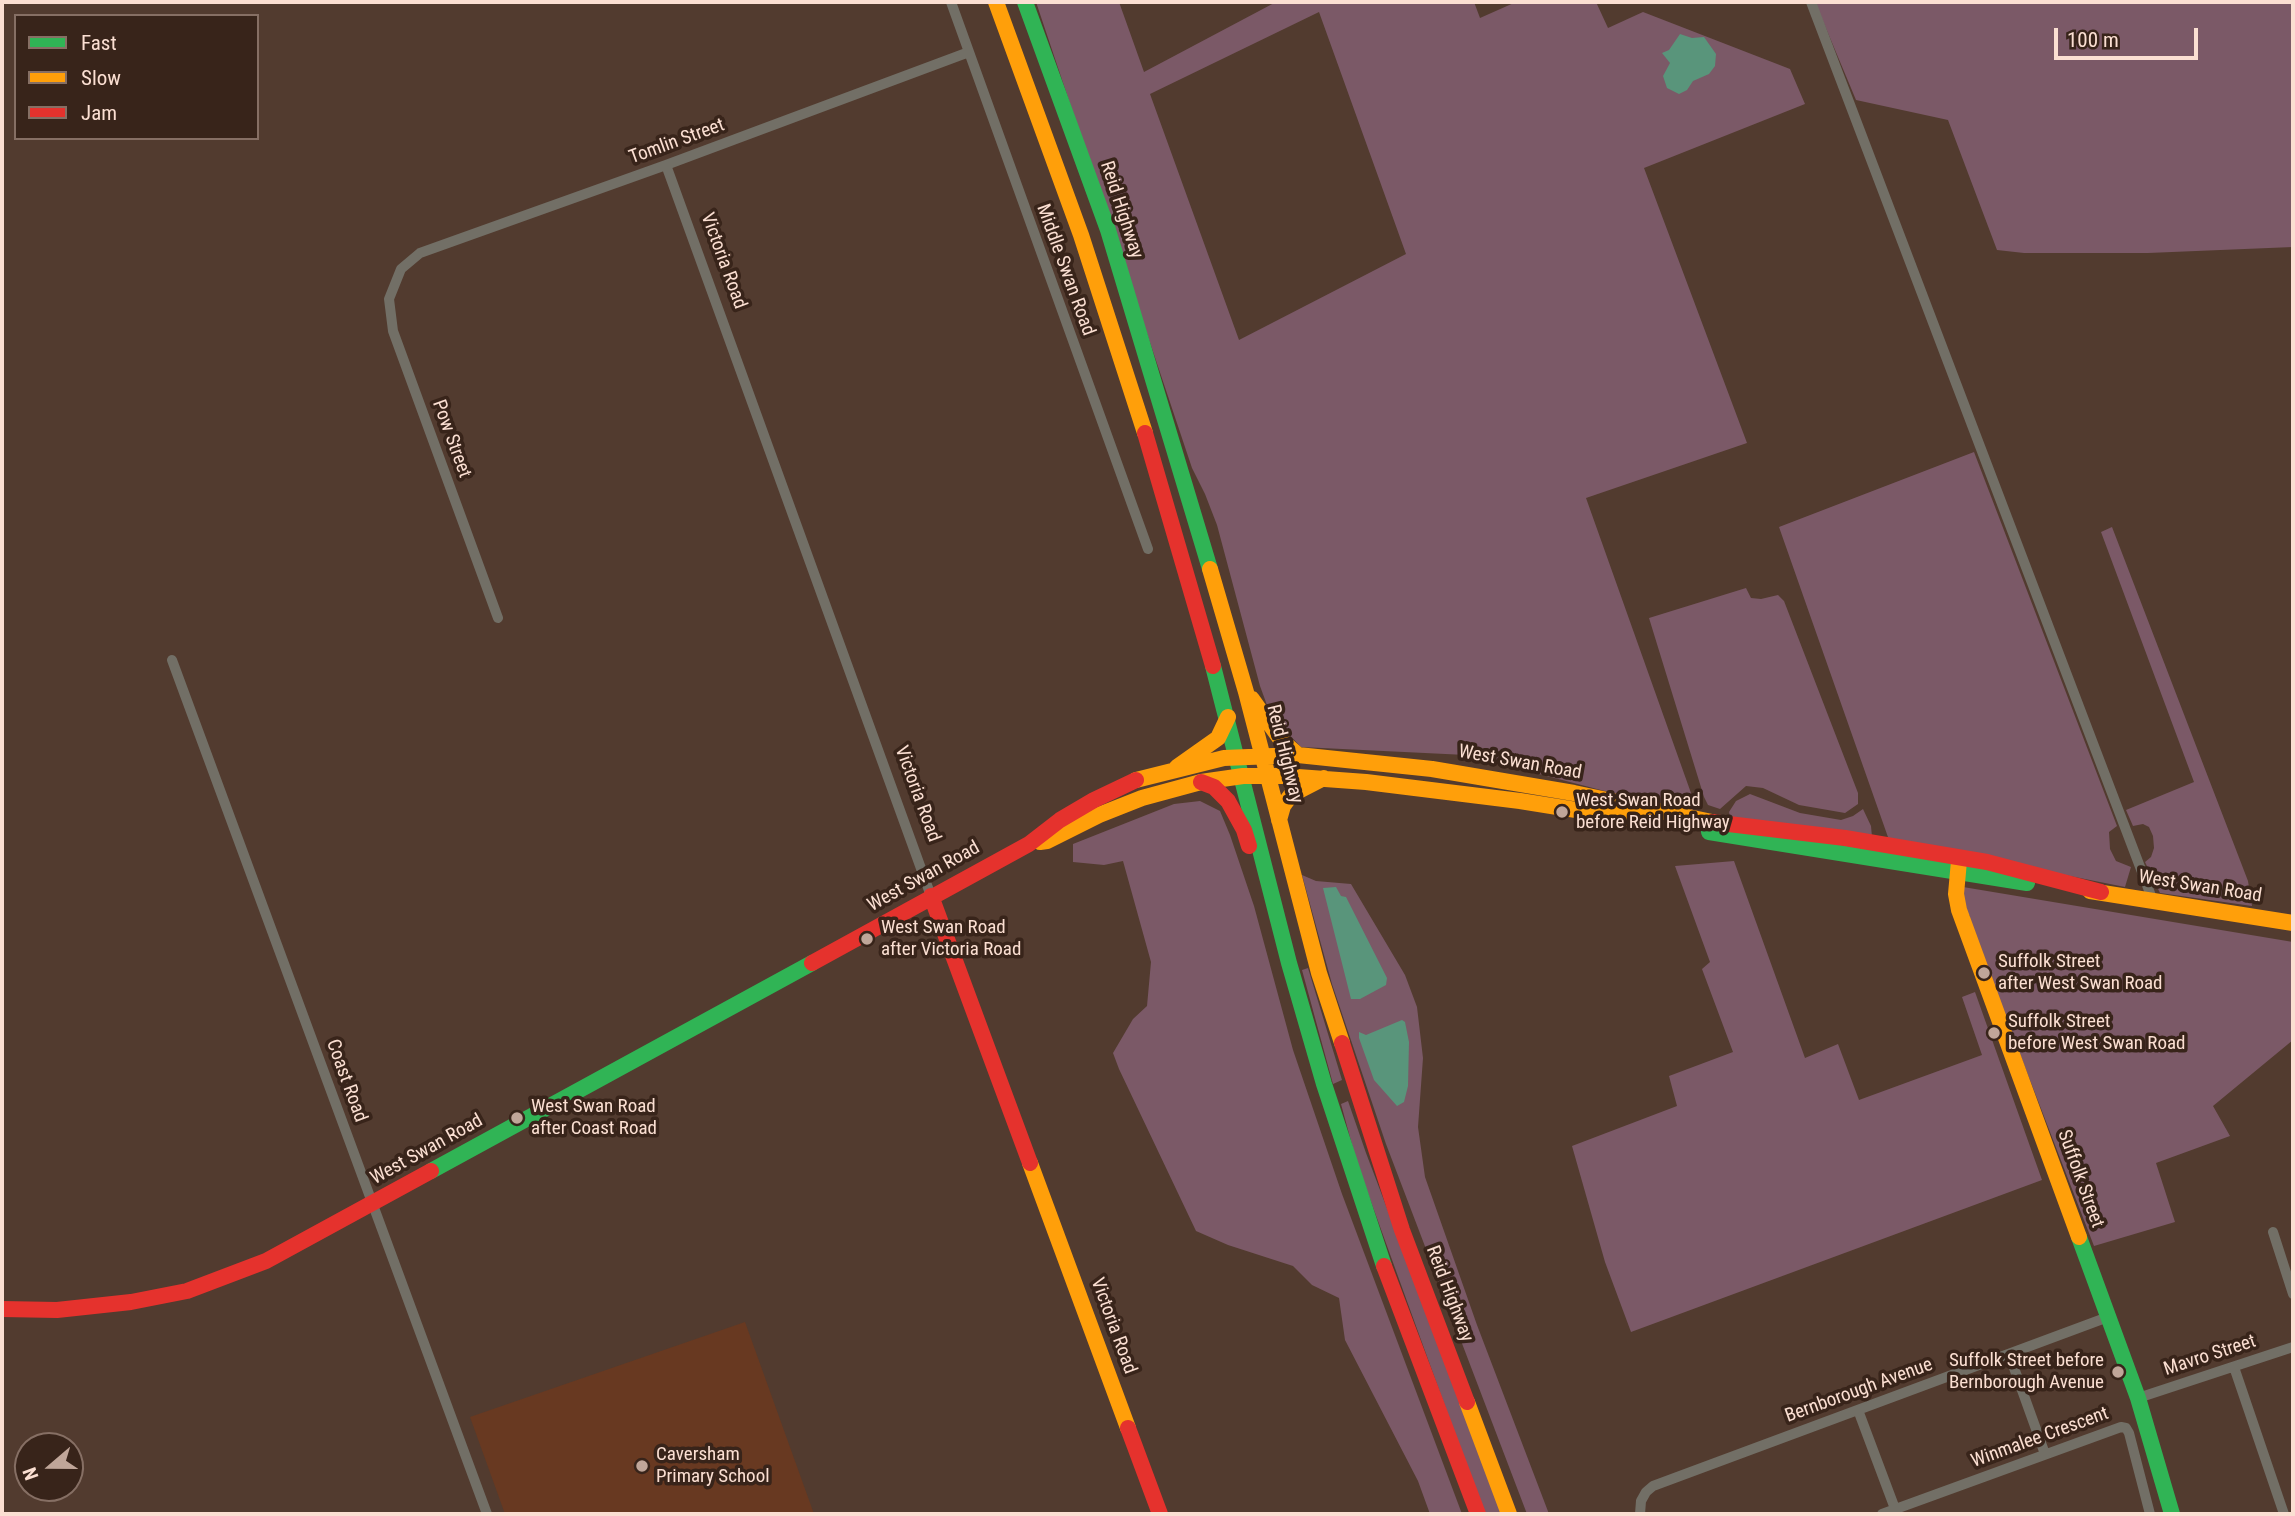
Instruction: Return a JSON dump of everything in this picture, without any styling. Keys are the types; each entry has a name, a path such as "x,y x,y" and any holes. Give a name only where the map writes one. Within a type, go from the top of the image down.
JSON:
{"main road":[{"path":"996,2 1081,235 1152,453 1228,717 1289,963 1324,1084 1374,1240 1478,1514"},
{"name":"Reid Highway","path":"1025,2 1108,230 1192,505 1247,692 1319,973 1402,1230 1509,1514"},
{"path":"1247,692 1281,740 1298,755"},
{"path":"1177,767 1217,738 1228,717"},
{"name":"West Swan Road","path":"2,1309 57,1310 187,1291 266,1261 1029,844 1060,820 1094,800 1138,779 1177,767 1238,758 1298,755 1444,771 1574,793 1692,819 1845,838 1958,865"},
{"name":"West Swan Road","path":"1029,844 1047,841 1099,815 1142,798 1200,782 1243,776 1324,778 1520,801 1958,865 2101,892 2293,923"},
{"path":"1279,820 1283,806 1291,795 1324,778"},
{"path":"1200,782 1214,787 1228,801 1244,830 1250,850 1265,870"},
{"name":"Suffolk Street","path":"1958,865 1957,902 1968,937 2138,1398 2172,1514"},
{"name":"Victoria Road","path":"931,896 1160,1514"}],"street":[{"name":"Middle Swan Road","path":"951,2 1148,550"},
{"path":"1811,2 2153,901"},
{"name":"Tomlin Street","path":"401,270 420,253 969,52"},
{"name":"Victoria Road","path":"666,165 931,896"},
{"name":"Pow Street","path":"401,270 389,299 393,331 498,618"},
{"name":"Coast Road","path":"172,660 487,1514"},
{"path":"2273,1232 2293,1294"},
{"name":"Bernborough Avenue","path":"1640,1514 1641,1502 1653,1486 2108,1317"},
{"name":"Mavro Street","path":"2138,1398 2293,1347"},
{"path":"2009,1354 2045,1454"},
{"path":"2234,1367 2284,1514"},
{"path":"1858,1410 1896,1512"},
{"name":"Winmalee Crescent","path":"1882,1514 1896,1512 2121,1427 2126,1428 2129,1433 2150,1514"}],"shaded area":[{"path":"1036,2 1119,2 1144,72 1276,2 1474,2 1480,18 1516,2 1596,2 1608,28 1643,12 1790,69 1805,104 1644,168 1747,443 1586,498 1691,793 1693,814 1466,755 1301,747 1271,716 1260,686 1217,525 1192,468","holes":["1319,12 1406,254 1239,340 1150,94"]},
{"path":"1815,2 2293,2 2293,247 2148,253 2024,253 1997,250 1948,120 1856,100"},
{"path":"1680,34 1692,38 1704,37 1716,54 1715,66 1709,74 1693,81 1687,90 1679,94 1667,88 1663,76 1670,63 1662,53 1669,50"},
{"path":"1974,452 2117,826 2109,832 2110,849 2116,861 2131,867 2125,887 1889,840 1779,527"},
{"path":"2112,527 2248,881 2252,906 2160,893 2145,862 2151,857 2154,848 2153,836 2149,827 2143,824 2133,826 2126,810 2194,782 2101,532"},
{"path":"1746,588 1751,598 1778,595 1784,601 1858,793 1858,804 1845,813 1799,805 1763,788 1746,786 1720,809 1708,805 1704,797 1649,618"},
{"path":"1750,794 1800,813 1841,820 1863,809 1871,826 1872,837 1730,817 1729,812 1736,801"},
{"path":"1200,801 1220,811 1230,835 1254,906 1293,1050 1342,1194 1462,1514 1430,1514 1418,1481 1345,1340 1339,1298 1312,1285 1293,1266 1228,1245 1196,1231 1113,1053 1133,1019 1147,1006 1151,962 1123,861 1104,865 1073,862 1073,844 1174,804"},
{"path":"1734,861 1805,1058 1838,1044 1859,1100 1982,1055 1962,997 1975,992 2042,1180 1631,1332 1605,1262 1572,1146 1677,1106 1669,1076 1733,1052 1702,969 1710,962 1675,866"},
{"path":"1302,875 1316,881 1351,884 1405,975 1417,1007 1423,1058 1418,1127 1425,1177 1477,1325 1549,1514 1527,1514 1386,1144 1332,984"},
{"path":"1336,887 1341,896 1346,897 1387,978 1386,985 1360,999 1351,999 1323,888"},
{"path":"1963,887 2293,942 2293,1040 2213,1106 2230,1136 2156,1163 2175,1222 2094,1246 1969,922"},
{"path":"1308,968 1342,1080 1333,1084 1302,970"},
{"path":"1402,1020 1405,1022 1409,1042 1408,1086 1404,1102 1397,1106 1374,1080 1359,1032 1366,1035"},
{"path":"1348,1101 1503,1514 1484,1514 1357,1163 1341,1104"},
{"name":"Caversham Primary School","path":"745,1322 814,1514 505,1514 470,1417"}],"traffic: fast":[{"path":"1025,2 1108,230 1210,569"},
{"path":"1213,666 1289,963 1324,1084 1384,1266"},
{"path":"1709,832 2027,883"},
{"path":"431,1171 812,963"},
{"path":"2079,1237 2138,1398 2172,1514"}],"traffic: slow":[{"path":"996,2 1081,235 1145,433"},
{"path":"1210,569 1246,692 1319,973 1342,1043"},
{"path":"1252,699 1281,740 1298,755"},
{"path":"1177,767 1218,738 1228,717"},
{"path":"1136,780 1224,758 1298,755 1432,769 1574,793 1712,822"},
{"path":"1040,842 1142,798 1201,782 1243,776 1366,782 1520,801 1651,822"},
{"path":"1279,820 1283,806 1291,795 1324,778"},
{"path":"1959,861 1956,894 1959,910 2079,1237"},
{"path":"2090,891 2293,923"},
{"path":"1030,1163 1128,1428"},
{"path":"1467,1402 1509,1514"}],"traffic: jam":[{"path":"1145,433 1213,666"},
{"path":"812,963 1029,844 1060,820 1094,800 1136,780"},
{"path":"1201,782 1214,787 1228,801 1244,830 1249,846"},
{"path":"1712,822 1845,838 1987,862 2101,892"},
{"path":"931,896 1030,1163"},
{"path":"1342,1043 1402,1230 1467,1402"},
{"path":"2,1309 57,1310 131,1302 187,1291 266,1261 431,1171"},
{"path":"1384,1266 1478,1514"},
{"path":"1128,1428 1160,1514"}],"place":[{"name":"West Swan Road before Reid Highway","path":"1562,812"},
{"name":"West Swan Road after Victoria Road","path":"867,939"},
{"name":"Suffolk Street after West Swan Road","path":"1984,973"},
{"name":"Suffolk Street before West Swan Road","path":"1994,1033"},
{"name":"West Swan Road after Coast Road","path":"517,1118"},
{"name":"Suffolk Street before Bernborough Avenue","path":"2118,1372"},
{"name":"Caversham Primary School","path":"642,1466"}]}
